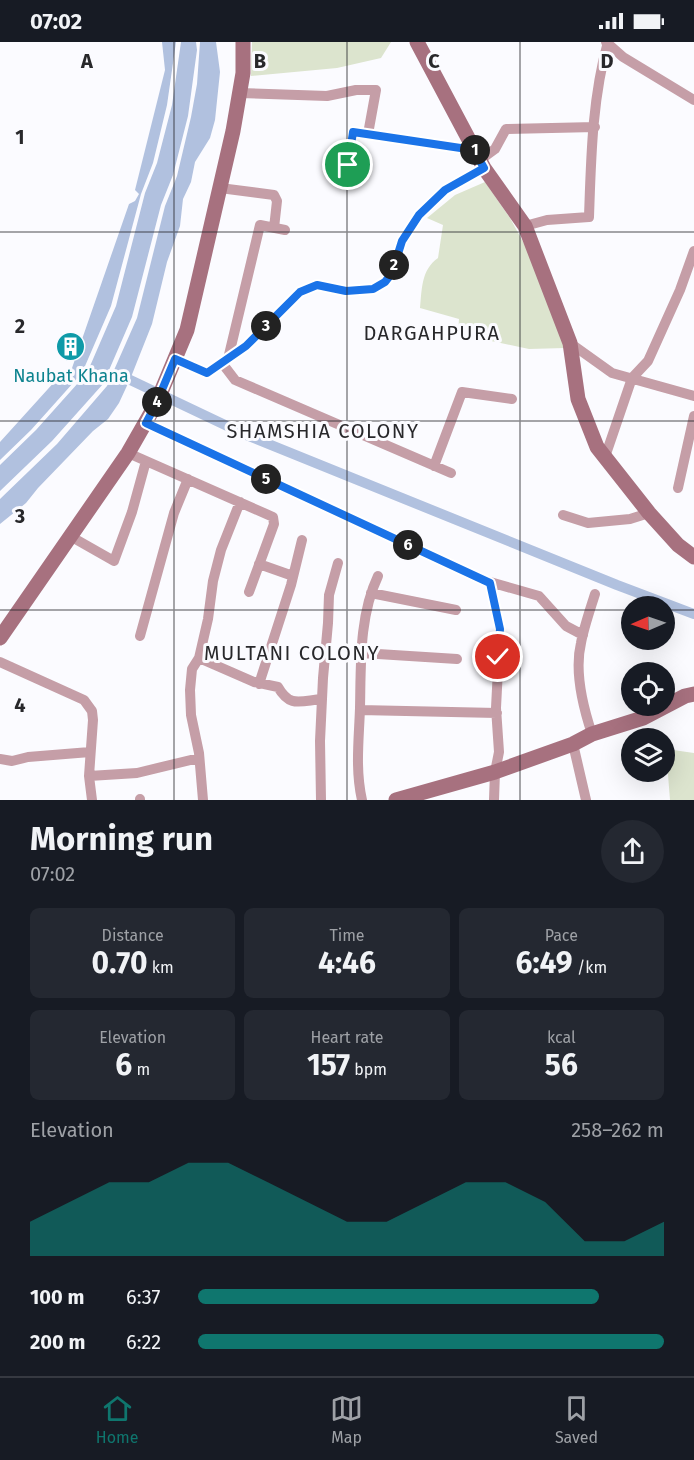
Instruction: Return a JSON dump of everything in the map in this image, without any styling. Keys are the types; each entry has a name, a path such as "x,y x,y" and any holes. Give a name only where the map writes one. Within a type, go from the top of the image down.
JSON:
{"street":[{"path":"0,638 128,453 156,404 187,330 240,93 243,74 243,42"},
{"path":"417,42 479,159 525,226 570,343 578,399 597,447 649,513 678,544 694,557"},
{"path":"525,226 547,220 589,217 599,86 607,42"},
{"path":"607,42 623,57 694,100"},
{"path":"240,93 327,96 356,90 376,90 368,134"},
{"path":"173,363 207,373 246,346 300,292 317,285 346,291 373,289 385,282 392,273 402,241 419,215 479,159 495,149 506,129 595,127"},
{"path":"348,165 353,132 479,159"},
{"path":"220,188 274,195 277,201 280,229 260,225 225,361 235,380 451,473"},
{"path":"605,457 632,378 648,361 680,290 694,250"},
{"path":"570,343 612,373 694,396"},
{"path":"434,466 462,392 512,399"},
{"path":"678,488 694,416"},
{"path":"146,423 490,583 539,596 566,626 583,635"},
{"path":"128,453 273,517 274,520 249,592"},
{"path":"70,536 114,561 132,512 146,461"},
{"path":"140,636 174,513 188,479"},
{"path":"203,800 199,758 191,715 192,669 199,658 220,550 240,502"},
{"path":"563,515 588,523 630,519 649,513"},
{"path":"259,684 302,540"},
{"path":"321,800 322,699 329,595 338,563"},
{"path":"259,564 293,576"},
{"path":"362,800 357,762 362,653 371,593 378,576"},
{"path":"490,583 500,629 497,713 499,752 495,772 494,800"},
{"path":"371,593 456,610"},
{"path":"592,734 585,710 579,669 580,644 595,594"},
{"path":"362,653 457,659"},
{"path":"199,658 259,684 278,687 284,698 291,701 322,699"},
{"path":"0,662 84,700 92,711 89,776 92,800"},
{"path":"396,800 495,772 573,744 592,734 643,718 685,696 694,694"},
{"path":"360,710 497,713"},
{"path":"573,744 586,800"},
{"path":"0,759 12,761 28,757 90,752"},
{"path":"89,776 137,773 199,758"}],"green space":[{"path":"252,42 391,42 381,58 337,68 251,76"},
{"path":"485,182 510,218 534,262 565,348 529,349 458,334 459,319 420,308 423,280 428,268 438,258 443,225 427,218 455,195"},
{"path":"675,750 694,753 694,800 670,800 669,782 675,782"}],"water":[{"path":"162,42 176,42 167,105 153,163 141,194 111,306 82,373 31,430 0,460 0,442 57,379 72,368 129,204 135,201 139,194 135,190 165,70"},
{"path":"181,42 196,42 197,50 188,116 173,175 161,205 132,317 103,384 52,441 0,491 0,465 36,430 87,373 116,306 145,193 157,163 172,105"},
{"path":"200,42 216,42 220,72 215,120 210,138 195,162 191,182 183,199 180,226 167,262 152,324 131,377 119,403 108,419 93,431 26,503 0,524 0,499 57,444 107,386 137,318 165,206 177,176 191,117 197,84"}],"waterway":[{"path":"124,377 244,434 694,614"}],"place":[{"name":"Naubat Khana","path":"71,347"}],"district":[{"name":"DARGAHPURA","path":"432,333"},
{"name":"SHAMSHIA COLONY","path":"323,431"},
{"name":"MULTANI COLONY","path":"292,653"}],"route":[{"path":"348,165 353,132 474,150 484,168 445,190 419,215 402,241 392,273 385,282 373,289 346,291 317,285 300,292 246,346 207,373 175,359 146,423 490,583 500,629 498,657"}]}
